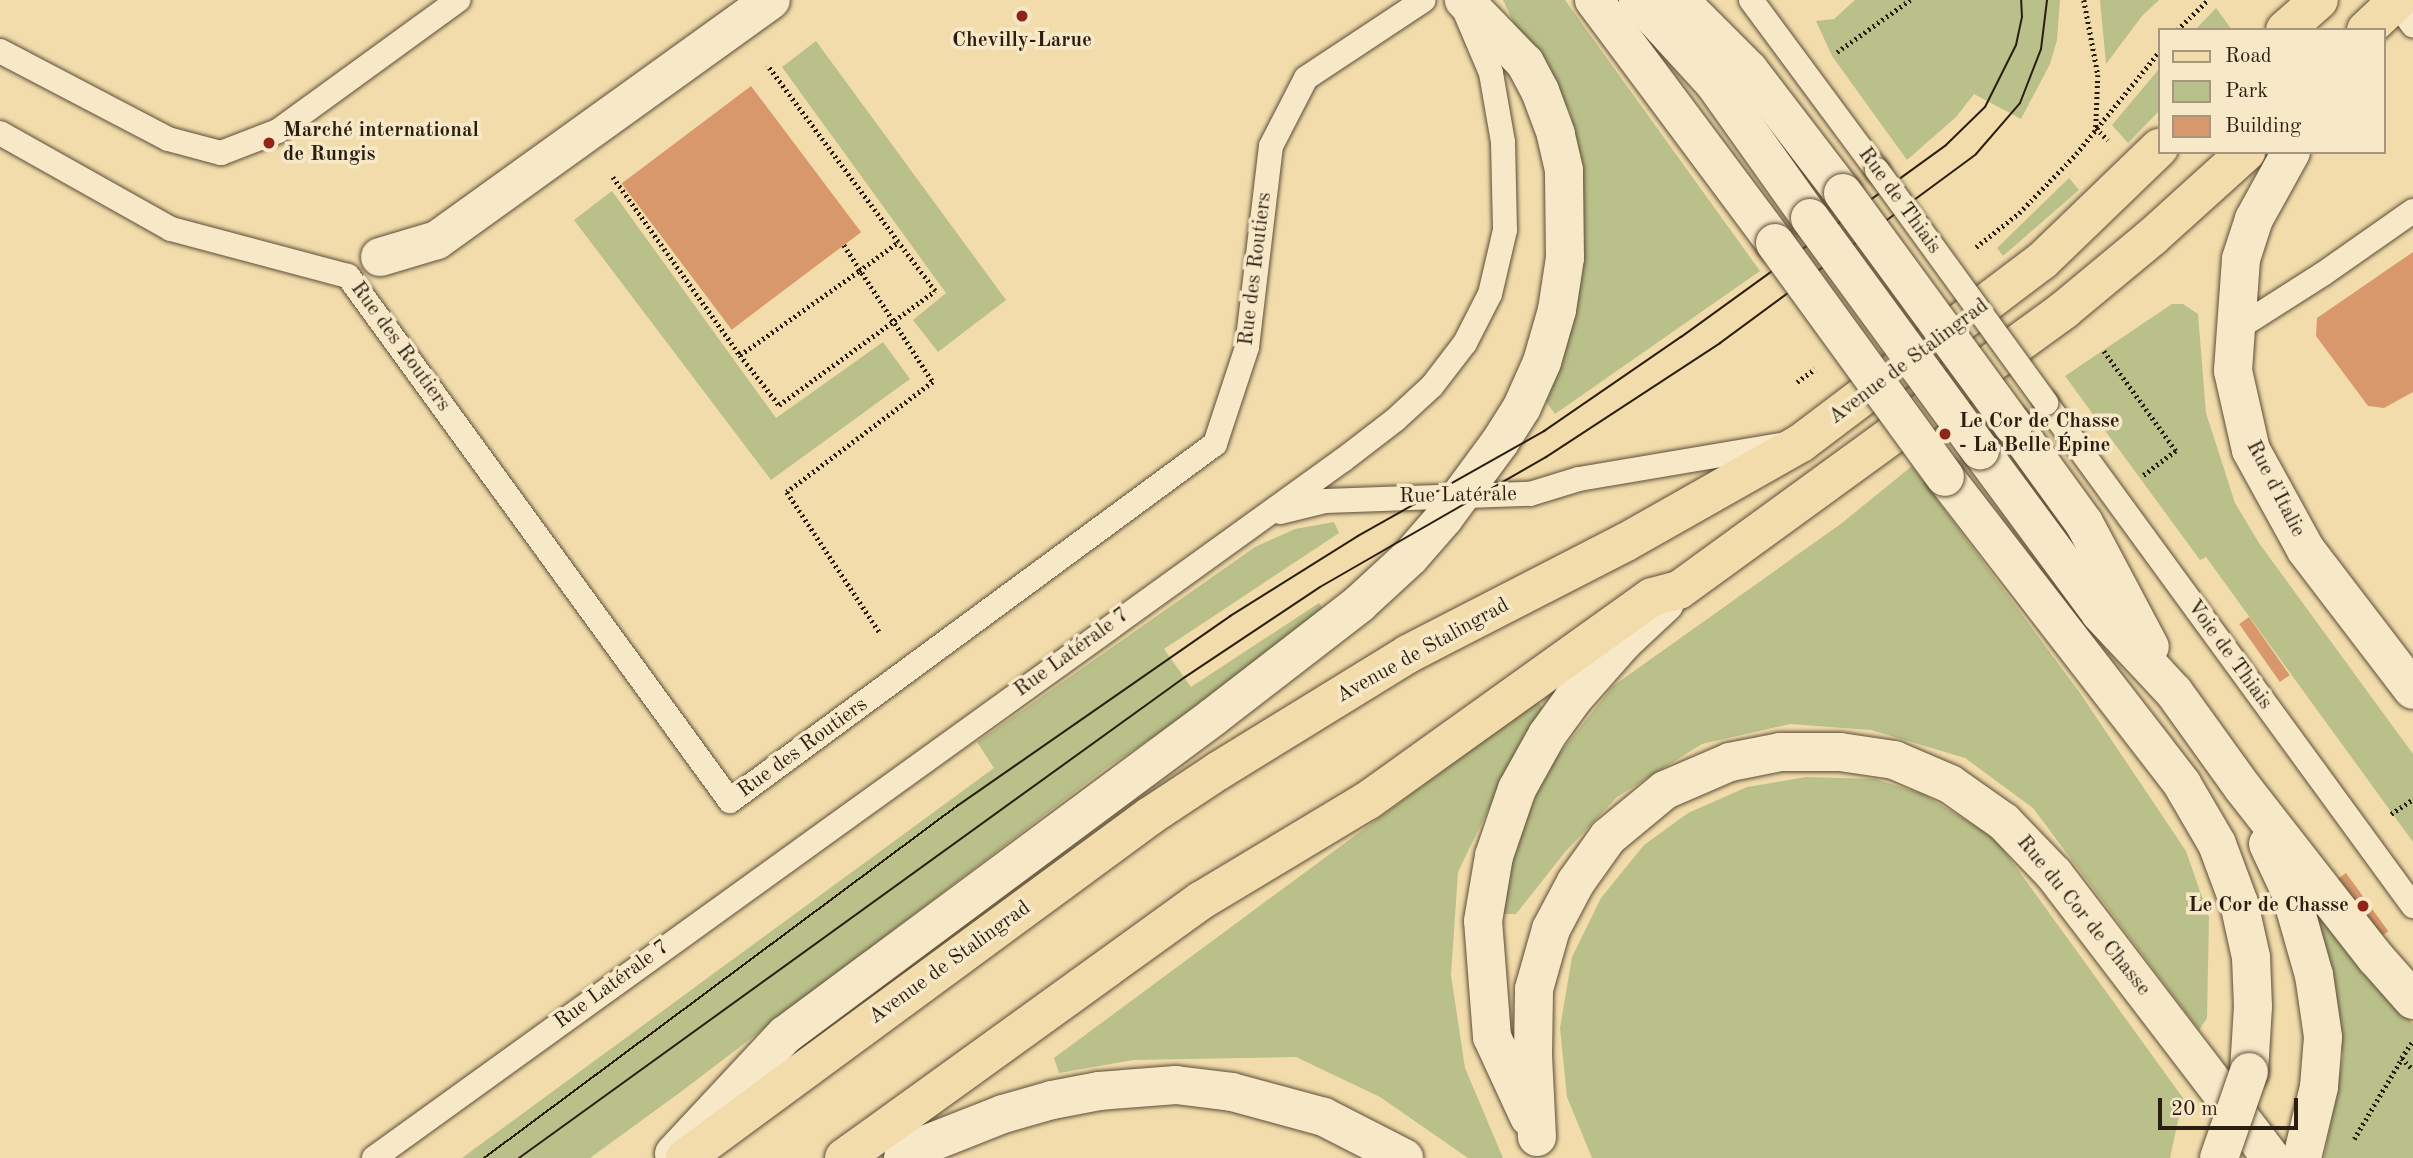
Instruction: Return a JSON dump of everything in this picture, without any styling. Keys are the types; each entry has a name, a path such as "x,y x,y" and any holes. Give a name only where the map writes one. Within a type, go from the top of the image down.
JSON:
{"main road":[{"path":"2287,28 2319,0"},
{"path":"2369,28 2402,9"},
{"name":"Avenue de Stalingrad","path":"685,1158 1150,816 1218,771 1408,654 1615,548 1801,443 2042,261 2158,149"},
{"path":"844,1158 1202,900 1367,801 1652,597 1679,590 2064,310 2152,237 2244,154"}],"street":[{"path":"380,257 438,240 771,0"},
{"path":"670,1158 785,1035 1213,717 1359,604 1410,557 1460,496 1522,407 1542,362 1557,310 1565,258 1567,213 1559,146 1540,92 1525,63 1464,0"},
{"path":"1594,0 1945,477 2182,784 2217,844 2239,903 2251,957 2253,1006 2249,1072 2219,1158"},
{"path":"1639,0 1713,83 2100,612 2174,692 2243,788 2376,958 2413,1000"},
{"path":"1679,0 1749,70 2014,425 2084,523 2174,692"},
{"name":"Rue d'Italie","path":"2284,165 2254,219 2241,259 2233,371 2251,450 2306,550 2413,690"},
{"name":"Rue du Cor de Chasse","path":"1542,1147 1492,1037 1483,921 1494,856 1517,789 1547,735 1573,699 1623,642 1679,590"},
{"name":"Rue du Cor de Chasse","path":"1542,1147 1533,1055 1534,989 1551,929 1576,882 1608,837 1665,790 1730,762 1780,752 1840,752 1894,760 1950,784 2004,822 2054,874 2271,1158"},
{"path":"2243,788 2290,891 2314,975 2323,1037 2319,1087 2305,1151"},
{"path":"903,1158 927,1144 1003,1114 1052,1100 1099,1091 1176,1084 1232,1092 1324,1117 1404,1158"}],"lane":[{"path":"0,51 168,139 221,153 278,131 458,0"},
{"name":"Rue des Routiers","path":"0,133 171,229 348,276 730,801 1215,444 1247,347 1271,146 1306,78 1424,0"},
{"name":"Rue Latérale 7","path":"374,1158 1364,444 1432,386 1465,344 1490,294 1505,230 1503,142 1491,73 1458,0"},
{"name":"Rue de Thiais","path":"1751,0 2046,403"},
{"path":"2235,330 2323,274 2413,211"},
{"name":"Voie de Thiais","path":"2046,403 2413,906"},
{"name":"Rue Latérale","path":"1242,530 1298,505 1325,500 1531,494 1579,479 1668,466 1735,451 1801,443"}],"path":[{"path":"1832,56 1910,0"},
{"path":"2084,0 2098,75 2096,128"},
{"path":"2180,28 2208,0"},
{"path":"1970,252 2019,213 2076,154 2158,53"},
{"path":"612,177 779,405 935,291 767,65"},
{"path":"740,355 898,242"},
{"path":"844,245 933,382 788,492 880,633"},
{"path":"2104,351 2176,451 2140,478"},
{"path":"1797,382 1819,366"},
{"path":"2384,819 2413,799"},
{"path":"2349,1147 2413,1043"},
{"path":"2402,1058 2413,1070"}],"green space":[{"path":"1503,0 1565,0 1760,271 1555,414 1542,396 1580,173 1570,111 1521,38"},
{"path":"1855,0 2060,0 2057,40 2050,64 2021,119 1974,94 1956,117 1907,160 1832,56 1816,21 1834,19"},
{"path":"2100,0 2159,0 2142,16 2106,64"},
{"path":"2216,8 2231,28 2197,28"},
{"path":"816,41 1006,300 938,352 913,320 946,293 782,67"},
{"path":"2158,70 2158,112 2128,143 2112,125"},
{"path":"2069,178 2079,190 2003,256 1997,248"},
{"path":"612,191 776,418 883,342 910,379 771,480 574,220"},
{"path":"2172,304 2183,304 2198,314 2206,413 2235,503 2259,543 2413,754 2413,842 2206,557 2200,560 2065,376"},
{"path":"1912,466 2080,693 2186,851 2209,917 2207,1018 2199,1030 2033,808 1965,758 1871,730 1790,724 1702,744 1617,797 1565,852 1516,914 1503,914 1510,860 1547,769 1613,686 1842,523"},
{"path":"1334,522 1339,533 1164,649 1191,687 1319,603 1325,611 1194,710 1106,768 682,1091 590,1158 462,1158 994,768 977,742 1255,547 1295,529"},
{"path":"1537,701 1544,709 1506,773 1458,872 1451,975 1465,1068 1503,1158 1468,1158 1380,1097 1296,1057 1133,1060 1059,1073 1054,1058"},
{"path":"1806,777 1875,779 1923,794 1995,838 2183,1098 2170,1158 1592,1158 1567,1097 1560,1028 1572,957 1601,898 1644,845 1688,813 1747,787"},
{"path":"2308,901 2413,1024 2413,1158 2324,1158 2343,1056"}],"building":[{"path":"751,86 861,232 732,330 622,183"},
{"path":"2413,252 2413,392 2384,408 2368,406 2316,336 2317,318"},
{"path":"2249,617 2290,675 2280,682 2239,624"},
{"path":"2346,873 2388,931 2379,938 2337,879"}],"tram line":[{"path":"484,1158 957,806 1230,616 1358,536 1544,431 1681,337 1946,145 1985,107 2016,45 2022,17 2021,0"},
{"path":"519,1158 1185,677 1320,587 1546,457 1720,343 1976,154 2020,103 2041,49 2047,0"}],"place":[{"name":"Chevilly-Larue","path":"1022,16"},
{"name":"Marché international de Rungis","path":"269,143"},
{"name":"Le Cor de Chasse - La Belle Épine","path":"1945,434"},
{"name":"Le Cor de Chasse","path":"2363,906"}]}
